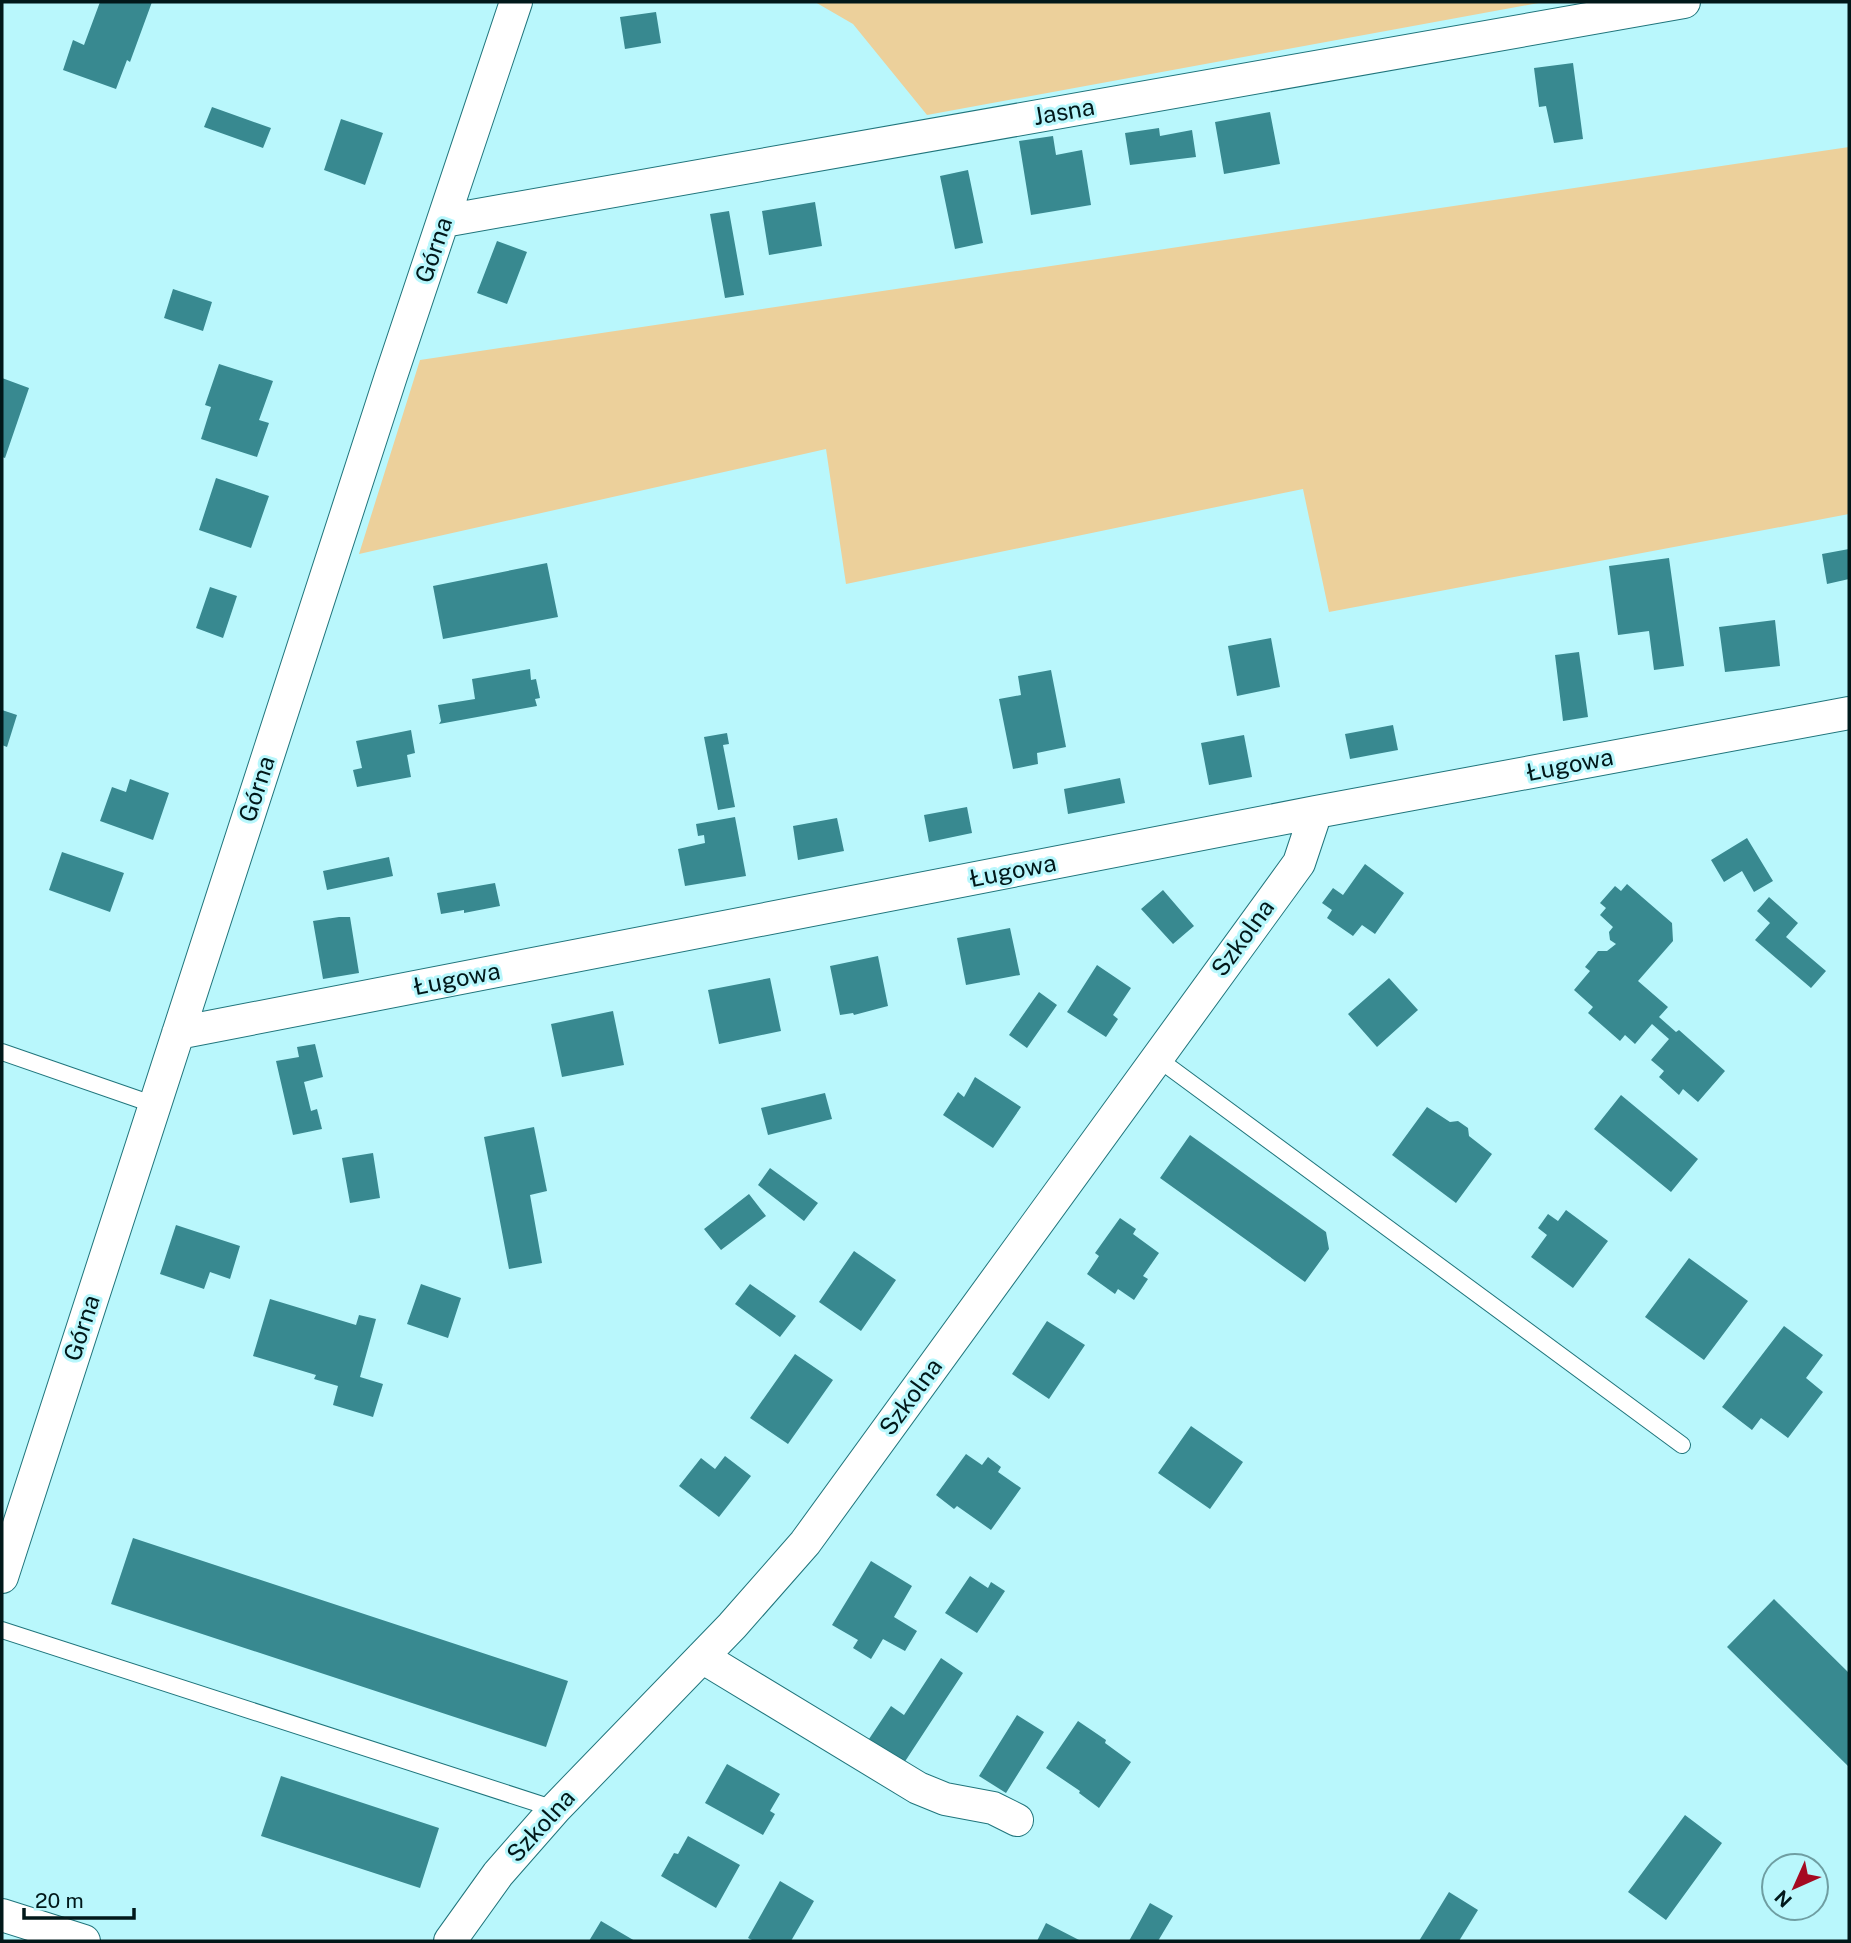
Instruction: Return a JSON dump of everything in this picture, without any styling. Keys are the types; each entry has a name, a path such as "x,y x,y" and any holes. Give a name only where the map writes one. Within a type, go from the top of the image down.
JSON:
{"street":[{"name":"Górna","path":"2,1577 391,376 516,2"},
{"name":"Jasna","path":"444,221 1684,2"},
{"name":"Ługowa","path":"178,1033 1316,812 1849,713"},
{"name":"Szkolna","path":"450,1941 498,1874 555,1809 702,1657 805,1543 1299,863 1316,812"},
{"path":"702,1657 918,1788 945,1799 993,1808 1017,1820"},
{"path":"2,1915 84,1941"}],"lane":[{"path":"2,1052 155,1105"},
{"path":"1157,1058 1682,1445"},
{"path":"2,1630 555,1809"}],"shaded area":[{"path":"815,2 1544,2 927,115 853,24"},
{"path":"1849,147 1849,514 1329,612 1303,489 846,584 826,449 359,554 420,360"}],"building":[{"path":"100,2 152,2 130,62 127,60 116,89 63,70 73,40 84,45"},
{"path":"656,12 661,43 625,49 620,17"},
{"path":"1573,63 1583,139 1554,143 1546,106 1539,107 1534,68"},
{"path":"212,107 271,128 263,148 204,127"},
{"path":"1270,112 1280,164 1224,174 1215,122"},
{"path":"341,119 383,133 365,185 324,170"},
{"path":"1159,128 1160,136 1192,130 1196,157 1130,165 1125,133"},
{"path":"1053,136 1056,155 1082,150 1091,205 1031,215 1019,141"},
{"path":"968,170 983,243 955,249 940,176"},
{"path":"815,202 822,246 769,255 762,211"},
{"path":"729,211 744,295 725,298 710,214"},
{"path":"497,241 527,252 507,304 477,293"},
{"path":"173,289 212,302 203,331 164,318"},
{"path":"219,364 273,381 259,420 269,423 257,457 201,439 211,407 205,405"},
{"path":"2,378 29,388 5,458 2,457"},
{"path":"216,478 269,496 251,548 199,530"},
{"path":"1849,549 1849,579 1827,584 1822,554"},
{"path":"1669,558 1684,666 1654,670 1649,631 1618,635 1609,566"},
{"path":"547,563 558,617 443,639 433,586"},
{"path":"210,587 237,596 223,638 196,628"},
{"path":"1775,620 1780,666 1725,672 1719,627"},
{"path":"1271,638 1280,687 1237,696 1228,646"},
{"path":"1579,652 1588,717 1563,721 1555,655"},
{"path":"530,669 531,680 536,679 540,698 535,699 537,706 439,724 441,721 438,705 475,699 472,679"},
{"path":"1051,670 1066,747 1037,753 1038,764 1013,769 999,699 1021,695 1018,676"},
{"path":"2,710 17,715 7,747 2,745"},
{"path":"1393,725 1398,750 1350,759 1345,734"},
{"path":"411,730 415,753 407,755 411,777 357,787 353,770 362,768 356,741"},
{"path":"727,733 729,744 723,745 735,807 718,810 704,737"},
{"path":"1244,735 1252,777 1209,785 1201,743"},
{"path":"1120,778 1125,803 1068,814 1064,789"},
{"path":"130,779 169,793 153,840 100,821 112,787 126,792"},
{"path":"967,807 972,833 929,842 924,815"},
{"path":"735,817 746,876 685,886 678,849 705,843 704,835 698,836 696,824"},
{"path":"837,818 844,851 798,860 793,826"},
{"path":"1747,838 1773,881 1754,892 1742,871 1724,882 1711,860"},
{"path":"62,852 124,873 110,912 49,890"},
{"path":"389,857 393,876 327,890 323,871"},
{"path":"1365,864 1404,893 1375,934 1362,925 1353,936 1327,918 1332,910 1322,903 1333,888 1343,895"},
{"path":"495,883 500,906 441,914 437,893"},
{"path":"1627,884 1672,923 1673,941 1638,981 1668,1007 1659,1017 1676,1032 1679,1030 1725,1071 1698,1102 1683,1089 1679,1095 1659,1077 1664,1071 1651,1060 1669,1039 1652,1024 1635,1044 1625,1035 1620,1041 1588,1013 1593,1007 1574,990 1590,971 1585,967 1598,951 1607,951 1616,944 1610,940 1609,932 1613,927 1600,915 1606,908 1600,903 1615,886 1621,891"},
{"path":"1163,890 1194,926 1173,944 1141,909"},
{"path":"1769,897 1798,923 1786,937 1826,971 1811,988 1755,940 1770,923 1757,911"},
{"path":"350,917 359,973 323,979 313,921"},
{"path":"1010,928 1020,975 966,985 957,938"},
{"path":"878,956 888,1006 854,1015 840,1015 830,966"},
{"path":"1097,965 1131,988 1113,1015 1118,1019 1106,1037 1067,1012"},
{"path":"770,978 781,1031 719,1044 708,990"},
{"path":"1389,978 1418,1010 1377,1047 1348,1014"},
{"path":"1039,992 1057,1005 1027,1048 1009,1035"},
{"path":"613,1011 624,1065 562,1077 551,1024"},
{"path":"315,1044 323,1077 304,1082 311,1111 317,1109 322,1129 293,1135 276,1061 299,1057 297,1047"},
{"path":"975,1077 1021,1107 993,1148 943,1115 958,1092 964,1097"},
{"path":"825,1093 832,1119 768,1135 761,1108"},
{"path":"1621,1095 1698,1159 1671,1192 1594,1129"},
{"path":"1427,1107 1450,1122 1458,1121 1468,1128 1469,1136 1492,1154 1456,1203 1392,1155"},
{"path":"534,1127 547,1191 530,1195 542,1263 509,1269 484,1137"},
{"path":"1190,1135 1326,1232 1329,1249 1305,1282 1160,1178"},
{"path":"373,1153 380,1198 350,1203 342,1158"},
{"path":"770,1168 818,1203 804,1221 758,1185"},
{"path":"749,1194 766,1216 721,1250 704,1229"},
{"path":"1566,1210 1608,1241 1573,1288 1531,1257 1547,1235 1538,1228 1548,1214 1558,1221"},
{"path":"1120,1218 1136,1229 1133,1234 1159,1253 1143,1276 1148,1279 1134,1300 1118,1289 1115,1294 1087,1274 1099,1256 1095,1253"},
{"path":"176,1225 240,1246 230,1279 210,1272 204,1289 160,1274"},
{"path":"854,1251 896,1280 861,1331 819,1302"},
{"path":"1689,1258 1748,1301 1704,1360 1645,1317"},
{"path":"421,1284 461,1298 448,1338 407,1324"},
{"path":"750,1284 796,1316 780,1337 735,1304"},
{"path":"270,1299 356,1325 359,1315 376,1319 360,1377 383,1384 373,1417 333,1405 338,1386 314,1379 316,1375 253,1356"},
{"path":"1047,1321 1085,1345 1049,1399 1012,1374"},
{"path":"1784,1326 1823,1355 1806,1378 1823,1392 1788,1438 1761,1418 1752,1430 1722,1407"},
{"path":"795,1354 833,1380 788,1444 750,1418"},
{"path":"1191,1426 1243,1462 1210,1509 1158,1473"},
{"path":"966,1454 982,1465 988,1457 1001,1467 998,1472 1021,1488 991,1530 957,1506 954,1509 936,1495"},
{"path":"725,1456 751,1476 719,1517 679,1486 701,1458 715,1469"},
{"path":"133,1538 568,1681 546,1747 111,1604"},
{"path":"871,1561 912,1586 894,1617 917,1631 905,1651 883,1639 871,1659 853,1648 858,1640 832,1625"},
{"path":"970,1576 988,1588 991,1582 1005,1591 977,1633 945,1613"},
{"path":"1774,1599 1849,1673 1849,1767 1727,1647"},
{"path":"941,1658 963,1673 904,1763 869,1739 891,1706 904,1715"},
{"path":"1017,1715 1044,1732 1006,1793 979,1776"},
{"path":"1078,1721 1106,1740 1105,1743 1131,1762 1099,1808 1079,1793 1080,1791 1046,1768"},
{"path":"727,1764 780,1794 770,1811 775,1814 763,1835 705,1803"},
{"path":"281,1776 439,1828 420,1888 261,1836"},
{"path":"1685,1815 1722,1843 1666,1920 1628,1892"},
{"path":"688,1836 740,1865 716,1908 661,1876"},
{"path":"780,1881 814,1901 791,1941 754,1941 748,1938"},
{"path":"1449,1892 1478,1910 1459,1941 1419,1941"},
{"path":"1150,1903 1173,1916 1158,1941 1129,1941"},
{"path":"601,1921 635,1941 589,1941"},
{"path":"1046,1923 1081,1941 1037,1941"}]}
